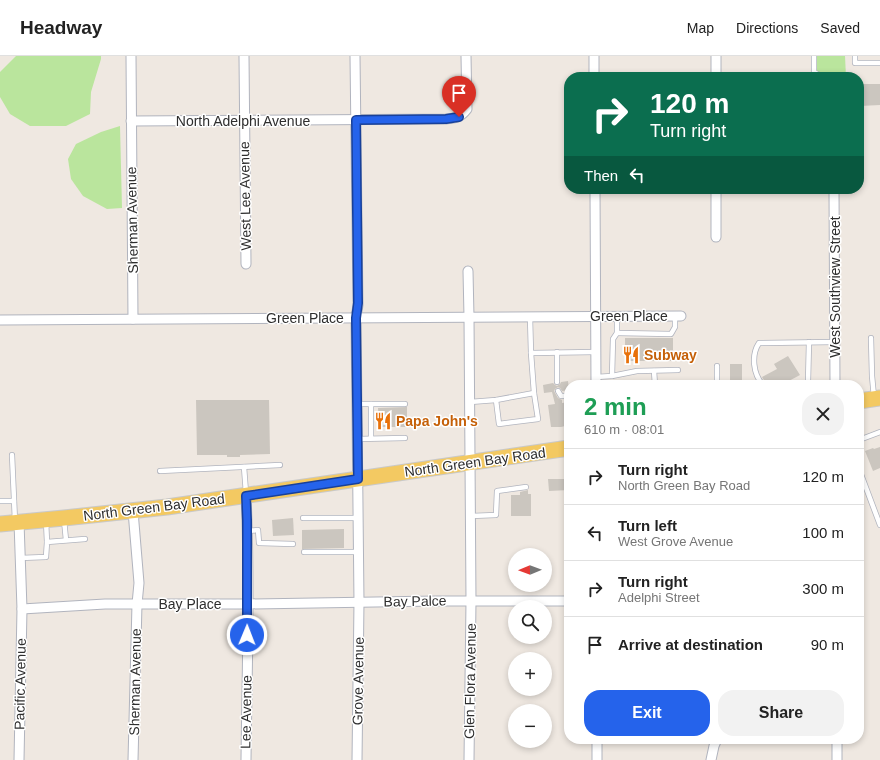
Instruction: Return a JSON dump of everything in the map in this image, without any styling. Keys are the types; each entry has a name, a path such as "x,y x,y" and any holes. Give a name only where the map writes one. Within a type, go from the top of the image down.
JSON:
{"main road":[{"path":"864,400 877,398"},
{"name":"North Green Bay Road","path":"11,523 134,511 246,496 564,449"}],"street":[{"name":"Sherman Avenue","path":"131,56 133,319"},
{"name":"West Lee Avenue","path":"244,56 246,264"},
{"name":"Grove Avenue","path":"355,56 358,297 356,318 359,518 357,760"},
{"name":"North Adelphi Avenue","path":"131,121 446,119 459,117 467,109 466,56"},
{"path":"594,56 594,72"},
{"path":"716,56 716,72"},
{"path":"595,194 596,380"},
{"path":"716,194 716,238"},
{"name":"West Southview Street","path":"834,194 835,380"},
{"name":"Glen Flora Avenue","path":"468,271 472,601 469,760"},
{"name":"Green Place","path":"0,320 678,316"},
{"name":"Lee Avenue","path":"246,496 248,604 246,760"},
{"name":"Sherman Avenue","path":"134,511 139,583 137,604 134,760"},
{"name":"Pacific Avenue","path":"11,523 20,558 22,608 19,760"},
{"path":"472,601 564,601"},
{"name":"Bay Palce","path":"359,602 472,601"},
{"name":"Bay Place","path":"22,608 105,604 359,602"},
{"path":"597,744 597,760"},
{"path":"711,760 715,744"},
{"path":"837,744 837,760"}],"lane":[{"path":"814,56 814,72"},
{"path":"854,56 855,63 880,63"},
{"path":"612,376 613,339 617,333 617,316"},
{"path":"617,333 671,334 678,316"},
{"path":"496,400 499,424 538,419 534,393 530,317"},
{"path":"871,338 872,376 877,398"},
{"path":"808,380 809,342"},
{"path":"759,380 754,365 755,352 759,343 835,342"},
{"path":"557,352 557,382"},
{"path":"531,353 596,352"},
{"path":"717,366 717,380"},
{"path":"654,370 655,380"},
{"path":"599,380 637,371 678,370"},
{"path":"558,391 561,396 564,396"},
{"path":"470,402 496,400 534,393"},
{"path":"357,404 405,404"},
{"path":"371,404 372,438"},
{"path":"864,438 880,432"},
{"path":"358,439 405,438"},
{"path":"11,523 14,501 12,454"},
{"path":"160,471 280,465"},
{"path":"244,467 246,496"},
{"path":"864,482 880,525"},
{"path":"471,516 496,515 497,491 526,487"},
{"path":"0,501 14,501"},
{"path":"64,518 66,540"},
{"path":"303,518 359,518"},
{"path":"20,558 46,557 46,520"},
{"path":"247,531 258,530 259,543 293,544"},
{"path":"47,542 84,539"},
{"path":"304,552 358,552"}],"green space":[{"path":"16,56 101,56 91,92 90,114 66,126 30,126 10,114 0,97 0,72"},
{"path":"815,56 845,56 846,72 817,72"},
{"path":"120,126 122,208 107,209 83,196 71,179 68,159 76,144 101,132"}],"building":[{"path":"864,84 880,84 880,105 864,106"},
{"path":"625,338 673,338 673,361 625,361"},
{"path":"788,356 800,375 791,380 764,380 762,377 777,369 774,364"},
{"path":"730,364 742,364 742,380 730,380"},
{"path":"561,382 564,382 564,391 562,391 558,387 554,391 558,398 562,400 562,403 564,403 564,426 551,427 548,405 555,404 552,392 544,393 543,385 553,383 557,386"},
{"path":"196,400 269,400 270,454 240,455 240,457 227,457 227,455 197,455"},
{"path":"407,407 407,427 379,427 378,408"},
{"path":"880,447 880,468 873,471 865,451"},
{"path":"548,479 564,479 564,490 549,491"},
{"path":"528,490 528,494 531,494 531,516 511,516 511,495 520,495 520,492"},
{"path":"293,518 294,535 273,536 272,520"},
{"path":"344,529 344,548 302,549 302,530"}],"place":[{"name":"Subway","path":"631,355"},
{"name":"Papa John's","path":"383,421"}],"route":[{"path":"247,635 248,604 246,496 358,479 356,120 446,119 459,117"}]}
